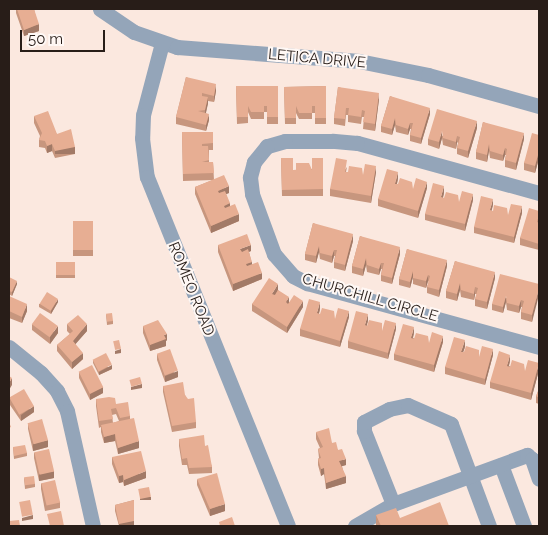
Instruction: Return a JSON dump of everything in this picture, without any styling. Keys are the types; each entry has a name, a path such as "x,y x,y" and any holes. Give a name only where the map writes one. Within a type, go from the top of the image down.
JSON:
{"street":[{"name":"LETICA DRIVE","path":"100,9 134,32 162,43 194,50 359,61 428,75 539,106"},
{"name":"ROMEO ROAD","path":"162,43 143,115 142,138 147,176 288,526"},
{"name":"CHURCHILL CIRCLE","path":"539,193 365,145 332,141 285,141 267,146 254,162 250,177 252,194 274,254 293,276 307,283 539,347"},
{"path":"9,347 42,373 57,391 67,411 93,526"},
{"path":"393,504 364,431 364,422 389,409 408,405 452,424 489,526"},
{"path":"355,526 393,504 527,455 532,459 539,479"},
{"path":"501,464 524,526"}],"building":[{"path":"17,9 34,9 39,24 24,30"},
{"path":"186,77 216,84 214,96 202,93 202,96 208,97 205,110 198,111 209,114 206,125 176,117"},
{"path":"236,86 278,86 278,117 267,117 267,106 264,106 264,112 251,112 248,106 248,117 237,117"},
{"path":"326,86 326,118 315,118 315,106 312,106 312,113 299,113 296,106 296,118 285,118 284,87"},
{"path":"338,87 379,93 375,124 363,122 365,111 362,110 361,117 348,115 349,108 346,108 345,119 334,118"},
{"path":"390,96 430,108 421,138 410,135 413,123 410,123 408,129 396,125 395,118 392,129 381,126"},
{"path":"437,109 477,121 468,151 457,148 460,137 457,136 456,142 443,138 442,131 439,142 428,139"},
{"path":"48,111 57,134 71,129 75,147 55,151 52,144 47,146 45,141 39,140 42,133 34,116"},
{"path":"483,122 524,133 516,163 505,160 507,149 505,148 503,155 490,151 489,144 487,155 476,152"},
{"path":"182,132 213,132 213,143 202,144 202,146 208,146 209,160 202,162 213,162 214,173 183,174"},
{"path":"532,133 539,135 539,162 538,155 535,166 524,163"},
{"path":"281,158 293,158 293,170 296,170 296,163 309,163 312,170 312,158 323,158 323,189 282,190"},
{"path":"336,158 347,160 345,172 348,172 349,166 362,168 363,175 365,164 376,166 371,196 330,189"},
{"path":"387,169 398,172 395,184 398,184 400,178 412,182 413,189 416,178 427,182 418,211 378,199"},
{"path":"224,175 229,186 218,191 219,193 225,191 230,203 224,206 225,208 235,204 239,214 211,226 195,187"},
{"path":"433,183 444,186 441,197 444,198 446,192 458,195 459,202 462,191 473,194 465,224 425,214"},
{"path":"481,196 493,199 490,210 493,211 494,205 507,208 508,215 511,204 522,206 514,237 474,227"},
{"path":"529,208 539,211 537,222 539,223 539,244 520,238"},
{"path":"73,221 93,221 93,250 73,250"},
{"path":"313,223 353,234 345,265 334,262 337,250 334,250 332,256 320,253 319,246 316,256 305,254"},
{"path":"247,234 251,245 240,249 242,252 248,249 252,262 246,264 247,266 258,262 262,273 233,284 218,245"},
{"path":"360,236 400,247 392,278 381,275 384,263 381,263 379,269 367,265 366,258 363,269 352,266"},
{"path":"407,249 447,260 439,290 427,287 430,276 428,275 426,281 413,278 413,271 410,282 399,279"},
{"path":"455,261 495,272 487,302 475,299 478,288 475,287 474,294 461,290 460,283 457,294 446,291"},
{"path":"56,262 75,262 75,275 56,275"},
{"path":"500,274 539,284 532,315 521,312 524,301 521,300 519,306 507,303 506,296 503,307 492,304"},
{"path":"9,277 17,281 12,292 9,291"},
{"path":"269,278 278,284 272,294 275,295 278,290 289,297 286,302 288,304 294,295 303,301 287,327 252,304"},
{"path":"47,292 58,299 51,311 40,304"},
{"path":"9,296 27,304 22,317 9,311"},
{"path":"309,299 320,302 317,313 320,314 322,308 334,311 335,319 338,308 349,311 340,341 300,329"},
{"path":"356,311 368,314 365,325 367,326 369,320 382,323 382,331 385,320 396,323 388,353 348,341"},
{"path":"40,313 58,326 50,337 32,324"},
{"path":"112,313 113,321 107,322 106,314"},
{"path":"78,315 87,324 73,341 83,353 72,362 57,345 73,331 67,324"},
{"path":"158,320 167,334 164,335 166,339 150,345 143,326"},
{"path":"403,324 414,327 411,338 414,339 416,333 428,336 429,343 432,332 443,336 434,365 394,354"},
{"path":"454,337 465,340 461,352 464,352 466,346 479,350 479,357 482,346 493,349 485,379 445,367"},
{"path":"119,340 121,349 115,350 113,341"},
{"path":"170,349 178,371 165,375 157,354"},
{"path":"499,351 510,355 507,366 510,367 512,360 524,364 525,371 528,360 539,363 531,393 490,382"},
{"path":"106,353 112,365 99,371 93,360"},
{"path":"92,365 103,387 90,394 79,372"},
{"path":"140,377 142,384 131,387 129,380"},
{"path":"183,382 185,395 188,399 194,398 196,422 172,426 163,386"},
{"path":"24,389 34,406 19,415 9,398"},
{"path":"115,398 116,404 128,402 130,416 120,418 116,408 111,409 113,419 99,421 96,399"},
{"path":"134,418 139,441 118,448 115,434 104,437 101,425"},
{"path":"42,419 48,440 34,444 28,423"},
{"path":"329,428 332,443 336,442 338,450 342,449 346,459 339,461 346,476 326,483 324,468 321,469 318,459 321,458 318,449 323,447 316,432"},
{"path":"204,435 205,446 208,445 212,467 189,468 187,458 182,459 179,439"},
{"path":"25,445 27,453 14,456 13,447"},
{"path":"49,449 54,471 40,475 34,452"},
{"path":"141,451 146,471 124,480 123,475 119,476 112,457"},
{"path":"217,473 225,504 210,509 197,479"},
{"path":"34,476 35,484 25,485 24,477"},
{"path":"55,480 60,502 47,506 41,483"},
{"path":"149,487 151,497 140,499 138,489"},
{"path":"30,500 33,515 22,517 19,502"},
{"path":"134,500 134,521 119,524 115,505"},
{"path":"440,502 449,526 381,526 376,515 396,508 400,518"},
{"path":"61,511 64,526 50,526 47,514"},
{"path":"232,517 235,526 220,526 219,522"},
{"path":"19,520 20,526 9,526 9,521"}]}
